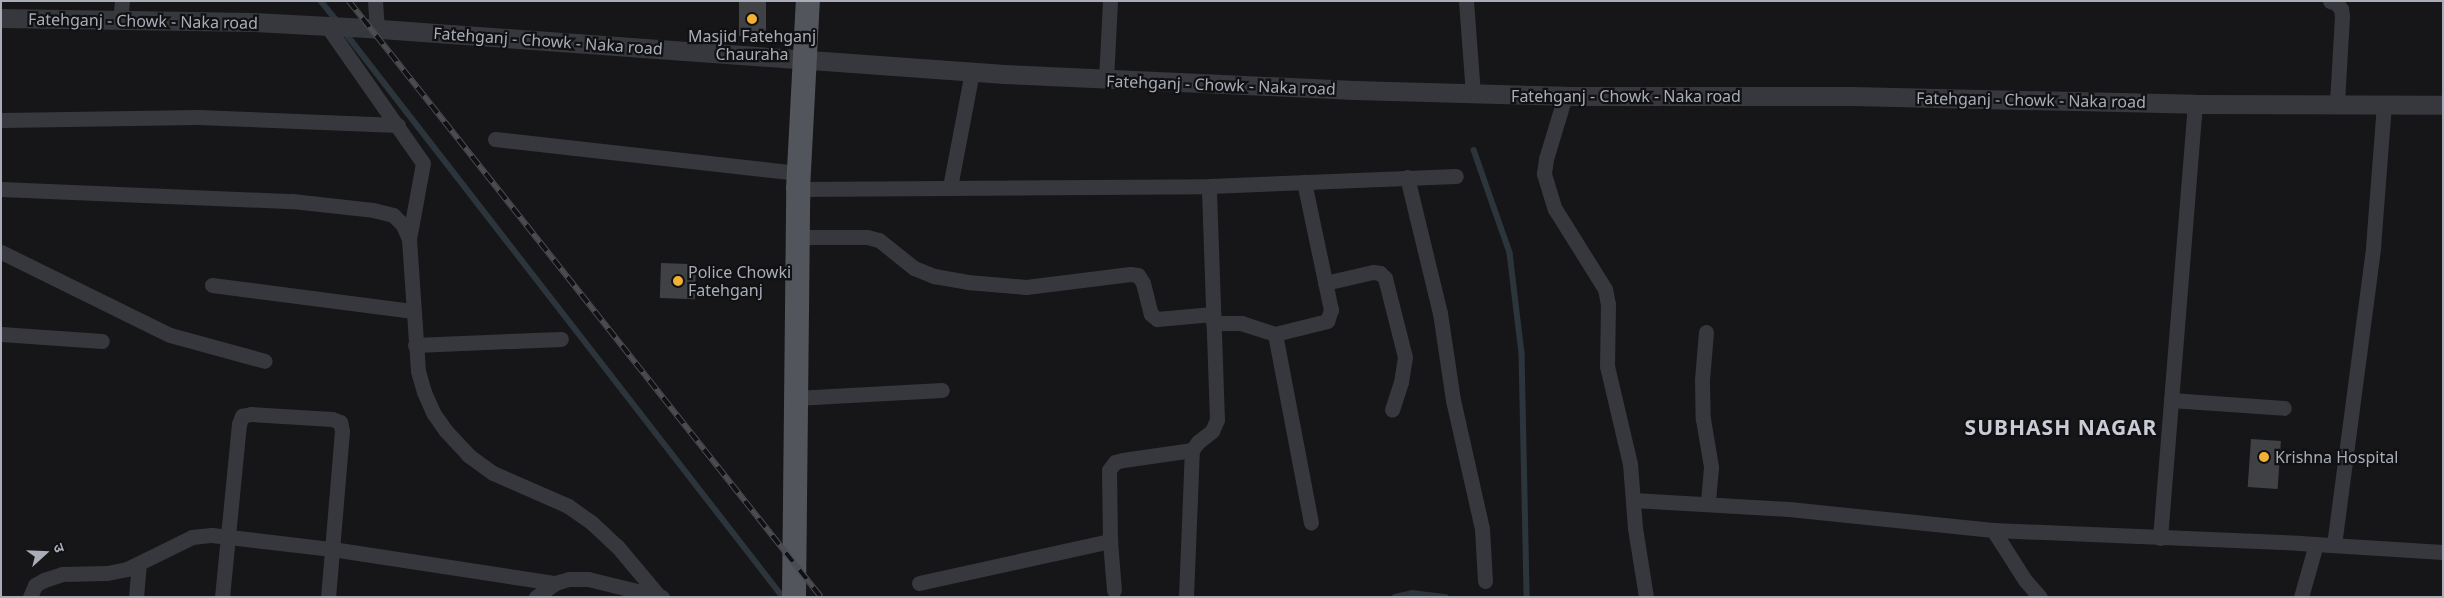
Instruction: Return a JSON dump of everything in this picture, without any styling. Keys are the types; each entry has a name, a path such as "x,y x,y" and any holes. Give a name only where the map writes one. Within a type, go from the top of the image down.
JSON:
{"main road":[{"path":"794,596 798,181 808,1"}],"street":[{"path":"375,1 377,28"},
{"path":"1106,80 1110,1"},
{"path":"1466,1 1473,94"},
{"path":"2330,1 2336,3 2341,9 2342,16 2337,103"},
{"name":"Fatehganj - Chowk - Naka road","path":"1,18 121,11 972,72 1106,80 1473,94 1565,96 1851,96 2195,104 2384,103 2443,105"},
{"path":"328,26 423,163 409,239 418,371 424,392 434,414 468,455 493,473 568,506 592,523 617,546 660,596"},
{"path":"950,187 972,72"},
{"path":"1565,96 1546,158 1544,174 1555,209 1605,289 1608,304 1607,366 1622,423 1646,597"},
{"path":"2334,545 2373,247 2384,103"},
{"path":"2160,538 2195,104"},
{"path":"1,120 198,117 398,125"},
{"path":"495,139 798,181 950,187 1209,186 1456,176"},
{"path":"1407,177 1440,313 1457,419 1482,529 1485,580"},
{"path":"797,237 867,237 878,240 914,268 934,276 967,282 1026,287 1130,274 1138,275 1143,283 1151,314 1157,319 1213,318 1241,323 1275,334 1327,321 1330,310 1304,182"},
{"path":"1186,597 1192,450 1198,442 1212,431 1217,420 1209,186"},
{"path":"1,189 292,201 373,210 393,215 403,225 409,239"},
{"path":"1,252 170,336 265,361"},
{"path":"1325,283 1373,272 1380,273 1385,278 1405,357 1402,382 1392,410"},
{"path":"212,285 413,311"},
{"path":"1706,332 1702,380 1703,419 1711,467 1708,504"},
{"path":"1,334 102,341"},
{"path":"1275,334 1311,523"},
{"path":"415,345 561,339"},
{"path":"795,398 942,390"},
{"path":"2170,400 2284,408"},
{"path":"222,597 239,424 242,416 251,414 332,419 340,422 342,432 328,597"},
{"path":"1114,590 1107,481 1109,470 1115,462 1192,450"},
{"path":"1633,500 1828,512 1920,524 1993,530 2316,544 2443,552"},
{"path":"1993,530 2025,580 2040,597"},
{"path":"30,597 35,585 62,574 107,573 139,564 192,537 212,535 332,549 554,583"},
{"path":"919,584 1110,542"},
{"path":"2301,597 2316,544"},
{"path":"136,597 139,564"},
{"path":"536,597 554,583 569,579 588,579 660,596"}],"building":[{"name":"Masjid Fatehganj Chauraha","path":"739,1 766,1 766,36 739,36"},
{"name":"Police Chowki Fatehganj","path":"661,263 696,264 695,299 660,298"},
{"path":"2251,439 2281,441 2278,489 2248,487"}],"waterway":[{"path":"321,1 337,21"},
{"path":"344,31 783,597"},
{"path":"1474,150 1510,253 1522,353 1527,597"},
{"path":"1395,597 1412,593 1446,597"}],"railway":[{"path":"349,1 821,597"}],"place":[{"name":"Masjid Fatehganj Chauraha","path":"752,19"},
{"name":"Police Chowki Fatehganj","path":"678,281"},
{"name":"Krishna Hospital","path":"2264,457"}],"district":[{"name":"SUBHASH NAGAR","path":"2061,427"}]}
